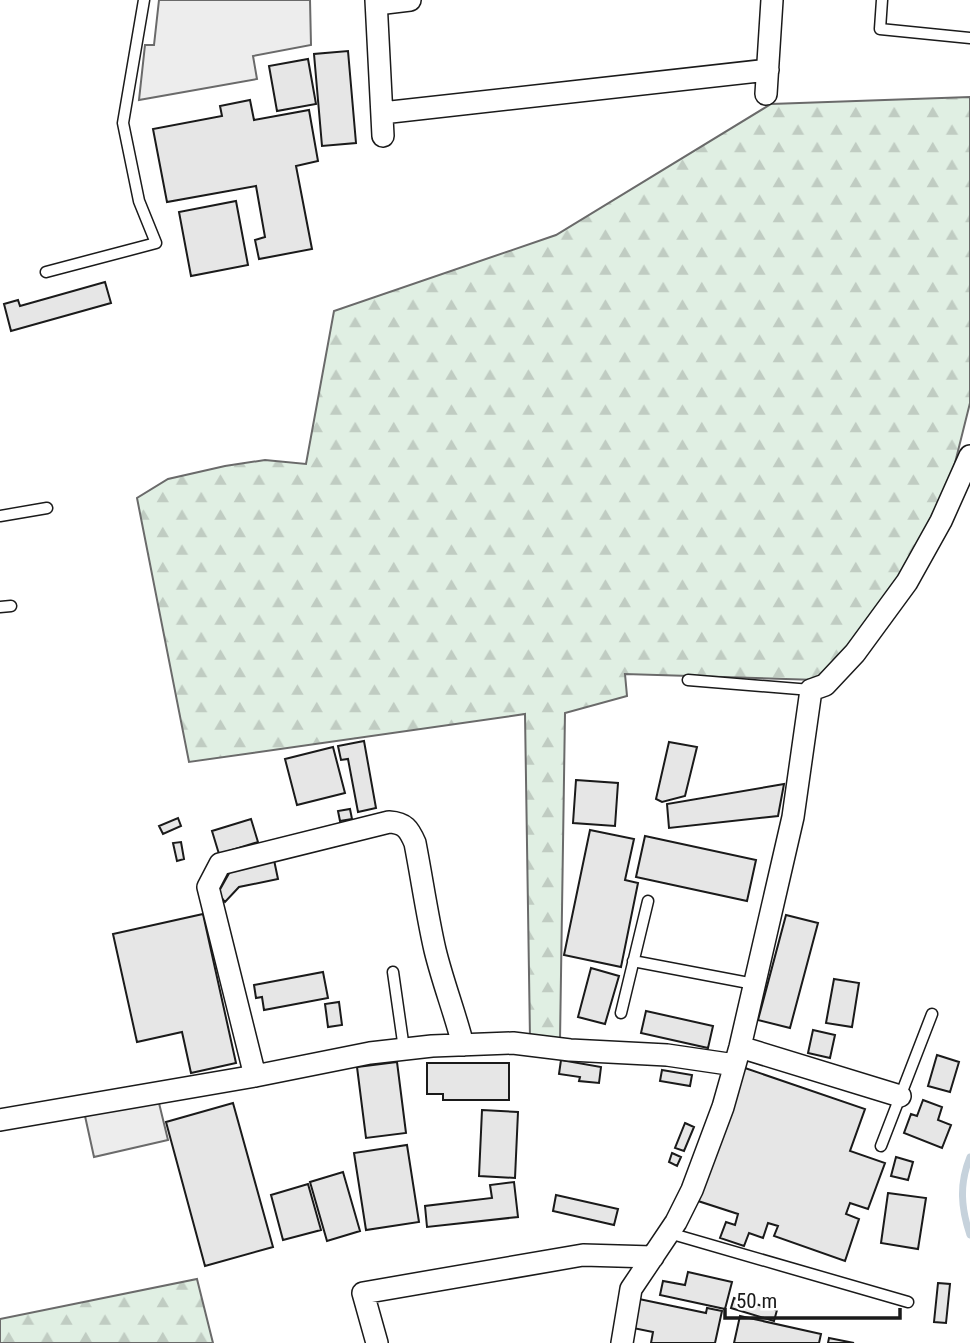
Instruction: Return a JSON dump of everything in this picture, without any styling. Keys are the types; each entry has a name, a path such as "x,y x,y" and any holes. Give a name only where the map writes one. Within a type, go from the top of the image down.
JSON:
{"street":[{"path":"383,136 377,2 410,0"},
{"path":"766,94 772,0"},
{"path":"382,113 768,70"},
{"path":"622,1343 631,1289 676,1222 692,1190 723,1107 793,817 811,690 825,685 855,653 908,582 970,456"},
{"path":"255,1076 208,887 220,864 389,822 400,822 411,833 415,843 435,949 463,1045"},
{"path":"0,1120 255,1076 370,1053 432,1046 513,1043 570,1050 737,1056 900,1096"},
{"path":"377,1343 363,1293 583,1255 653,1257"}],"lane":[{"path":"46,272 156,243 139,201 123,123 144,0"},
{"path":"882,0 880,29 970,38"},
{"path":"0,516 47,508"},
{"path":"688,680 811,690"},
{"path":"621,1013 648,901"},
{"path":"633,961 754,984"},
{"path":"393,972 404,1049"},
{"path":"881,1146 932,1014"},
{"path":"668,1233 908,1302"}],"green space":[{"path":"970,97 970,403 951,479 901,575 857,635 817,680 625,674 627,696 565,713 560,1041 530,1039 525,714 189,762 137,498 168,479 225,466 265,460 306,464 334,311 556,235 771,104"},
{"path":"197,1279 213,1343 0,1343 0,1319"}],"shaded area":[{"path":"159,0 310,0 311,45 253,56 257,79 139,100 145,45 154,45"},
{"path":"158,1099 168,1140 94,1157 85,1116"}],"building":[{"path":"348,51 356,143 322,146 314,54"},
{"path":"308,59 316,104 277,111 269,66"},
{"path":"250,100 254,120 309,110 318,161 296,166 312,249 259,259 255,240 265,237 256,186 167,202 153,129 222,116 220,106"},
{"path":"236,201 248,265 191,276 179,212"},
{"path":"105,282 111,303 11,331 4,304 18,300 20,306"},
{"path":"364,741 376,808 358,812 348,759 341,760 338,746"},
{"path":"669,742 697,747 685,796 662,802 656,799"},
{"path":"333,747 345,793 297,805 285,759"},
{"path":"576,780 618,783 615,826 573,823"},
{"path":"784,784 778,816 669,828 667,804"},
{"path":"350,809 352,819 340,821 338,811"},
{"path":"178,818 181,826 163,834 159,826"},
{"path":"251,819 258,842 219,854 212,831"},
{"path":"590,830 634,839 625,880 638,883 621,967 564,955"},
{"path":"645,836 756,860 747,901 636,877"},
{"path":"181,842 184,859 177,861 173,843"},
{"path":"274,860 278,879 239,887 225,902 218,893 232,868"},
{"path":"203,914 236,1063 191,1073 182,1032 137,1042 113,934"},
{"path":"786,915 818,923 790,1028 758,1020"},
{"path":"591,968 619,976 605,1024 578,1017"},
{"path":"323,972 328,998 264,1010 262,997 256,998 254,985"},
{"path":"834,979 859,983 852,1027 826,1023"},
{"path":"339,1002 342,1025 328,1027 325,1004"},
{"path":"646,1011 713,1026 708,1048 641,1033"},
{"path":"813,1030 835,1035 830,1058 808,1053"},
{"path":"937,1055 959,1062 950,1092 928,1086"},
{"path":"561,1060 601,1067 599,1083 579,1081 580,1077 559,1074"},
{"path":"397,1062 406,1133 366,1138 357,1067"},
{"path":"427,1063 509,1063 509,1100 443,1100 443,1094 427,1094"},
{"path":"742,1067 865,1109 850,1151 885,1163 868,1209 850,1203 846,1214 859,1219 845,1261 774,1236 778,1226 768,1223 763,1238 749,1233 744,1246 720,1238 726,1222 735,1225 738,1214 695,1200"},
{"path":"662,1070 692,1075 690,1086 660,1081"},
{"path":"923,1100 942,1107 938,1120 951,1125 942,1148 904,1133 911,1114 917,1116"},
{"path":"233,1103 273,1247 205,1266 166,1122"},
{"path":"482,1110 518,1112 515,1178 479,1176"},
{"path":"685,1123 694,1127 684,1151 675,1148"},
{"path":"407,1145 419,1222 366,1230 354,1153"},
{"path":"672,1153 681,1157 677,1166 669,1162"},
{"path":"896,1157 913,1162 908,1180 891,1176"},
{"path":"343,1172 360,1231 327,1241 310,1182"},
{"path":"514,1182 518,1217 427,1227 425,1206 492,1198 490,1185"},
{"path":"308,1184 321,1230 283,1240 271,1195"},
{"path":"888,1193 926,1198 918,1249 881,1243"},
{"path":"556,1195 618,1209 614,1225 553,1211"},
{"path":"688,1272 732,1282 725,1309 660,1295 663,1281 685,1285"},
{"path":"938,1283 950,1284 946,1323 934,1322"},
{"path":"734,1298 777,1310 774,1321 731,1308"},
{"path":"639,1299 706,1313 707,1308 722,1311 715,1343 651,1343 653,1332 633,1328"},
{"path":"740,1316 821,1334 819,1343 734,1343"},
{"path":"829,1338 854,1343 828,1343"}],"waterway":[{"path":"970,1157 962,1196 970,1235"}]}
